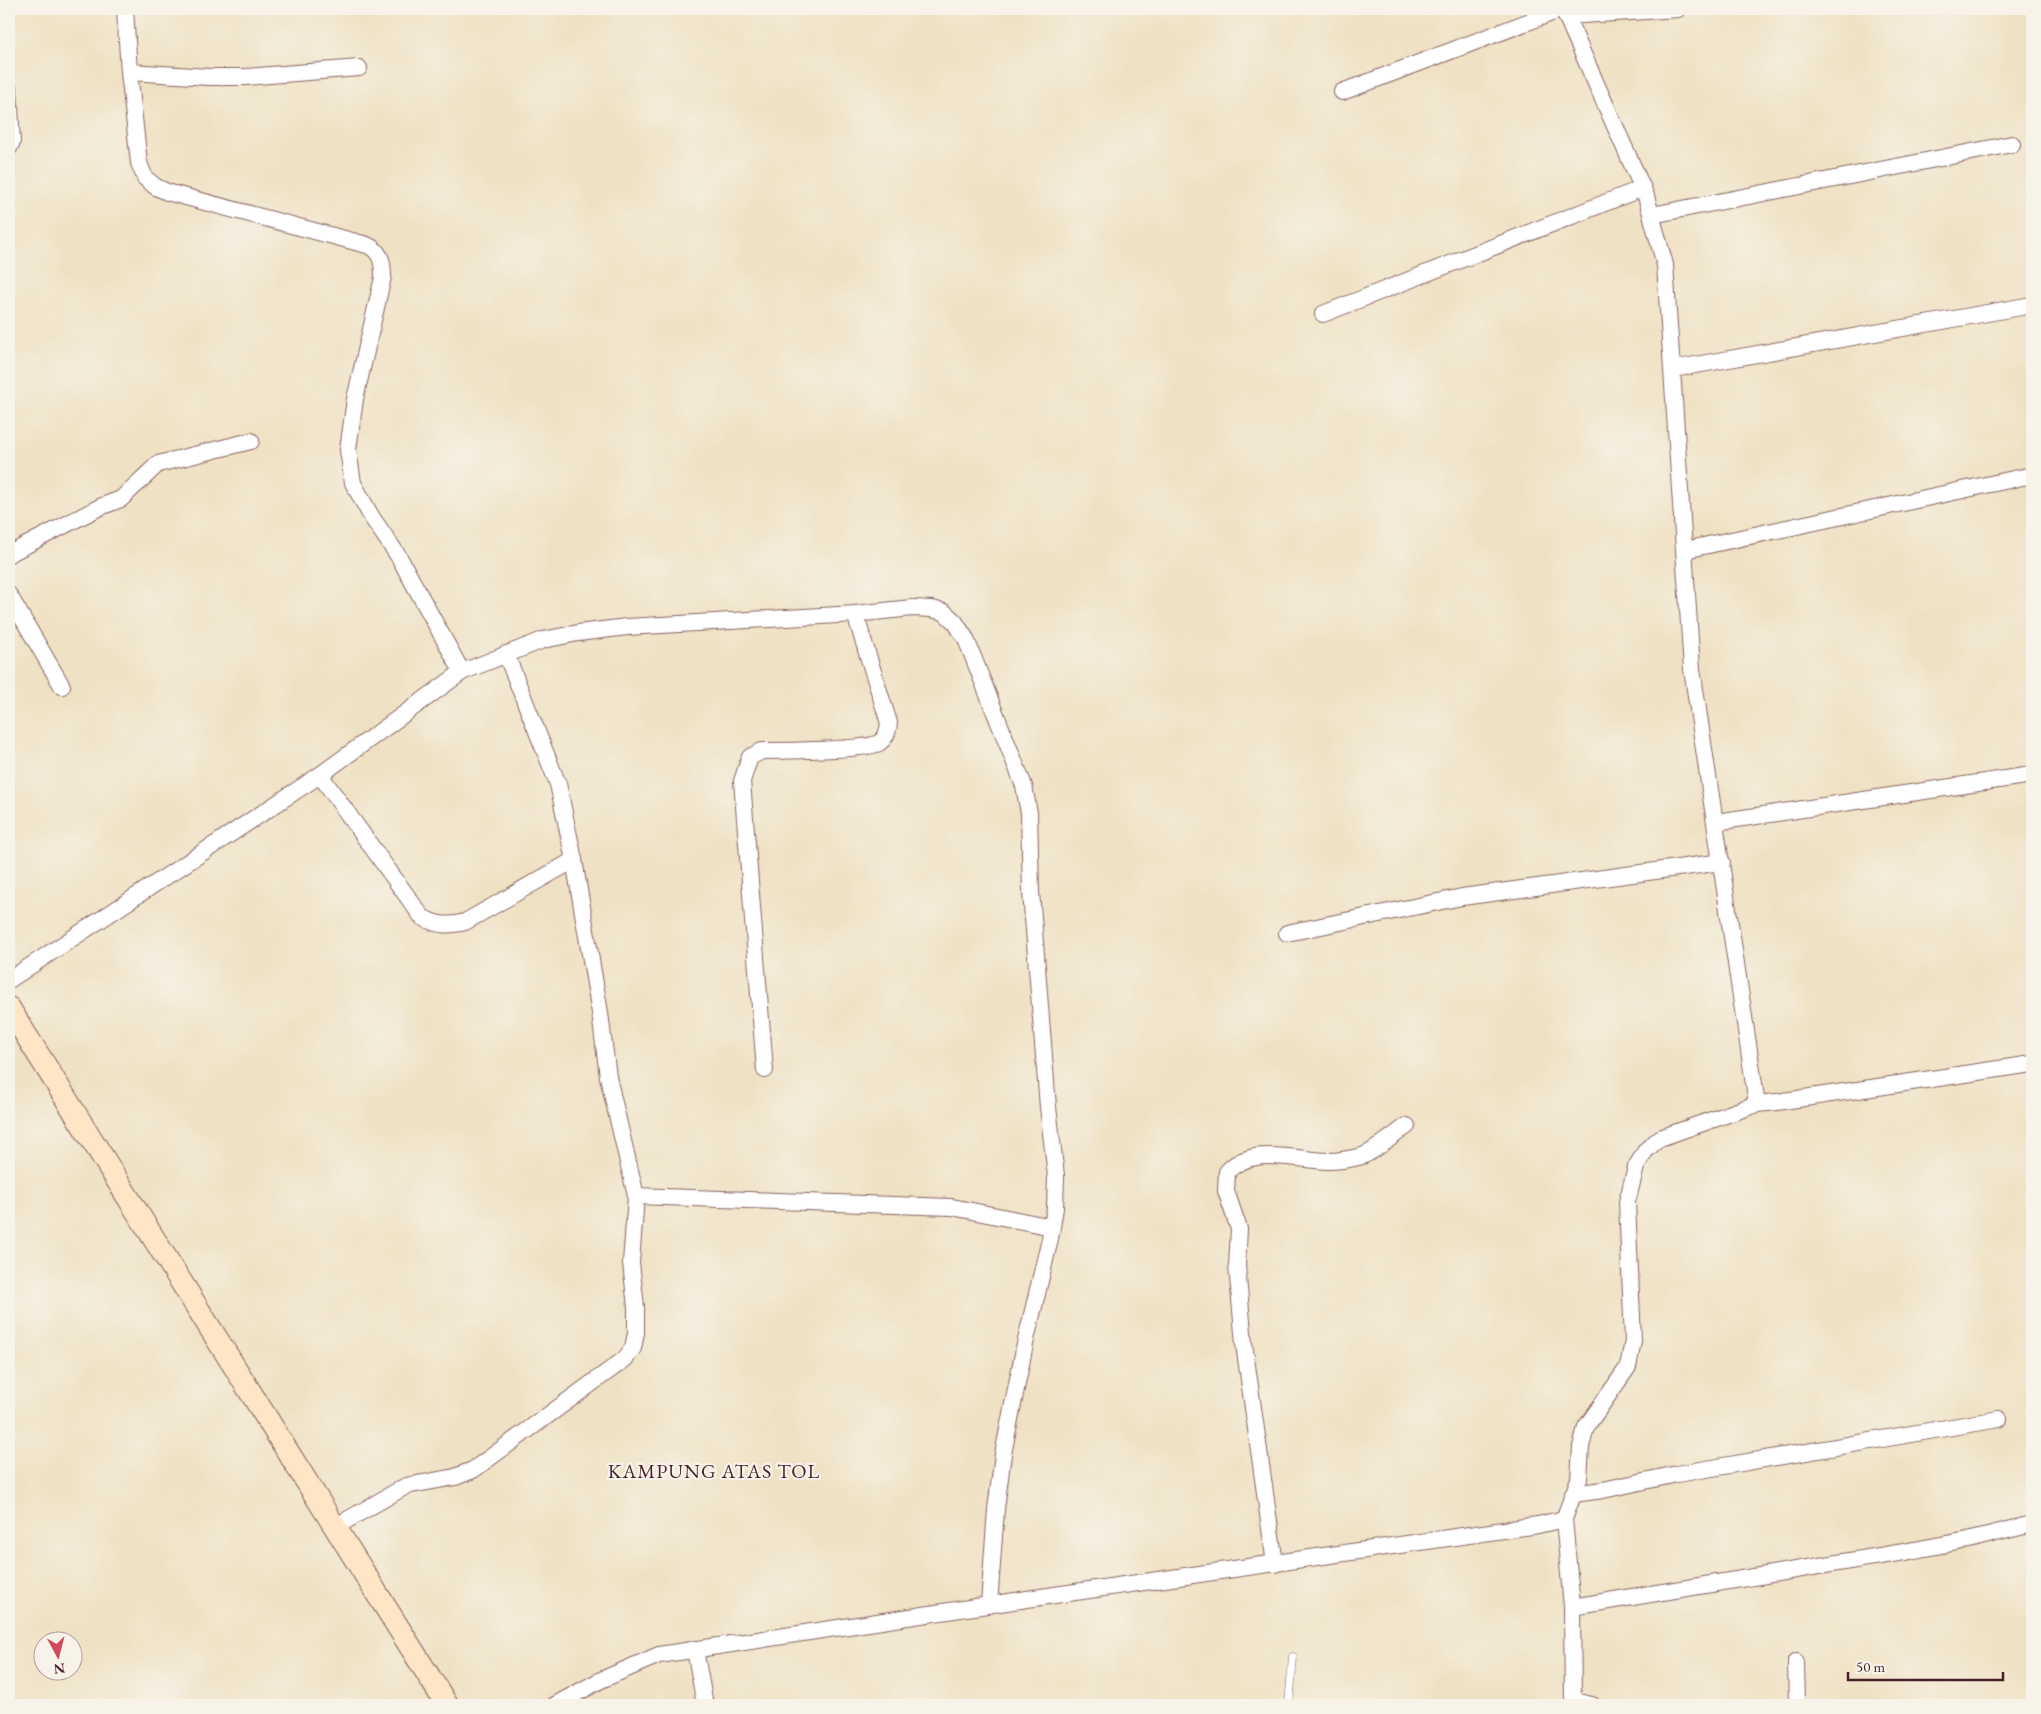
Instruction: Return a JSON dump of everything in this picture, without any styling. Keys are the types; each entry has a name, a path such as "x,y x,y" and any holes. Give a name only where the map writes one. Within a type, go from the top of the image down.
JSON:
{"main road":[{"path":"9,1008 447,1705"}],"street":[{"path":"125,9 138,164 145,178 156,187 367,245 379,254 383,263 383,277 355,399 350,432 348,450 352,483 371,516 399,557 462,672"},
{"path":"1342,92 1564,11 1678,9"},
{"path":"1564,11 1643,188 1652,215 1664,265 1673,369 1692,669 1758,1104"},
{"path":"129,72 210,77 246,77 358,68"},
{"path":"9,90 12,142 9,148"},
{"path":"1652,215 2012,144"},
{"path":"1323,314 1643,188"},
{"path":"1673,369 2032,305"},
{"path":"9,554 100,507 121,499 158,464 251,441"},
{"path":"1685,550 2032,475"},
{"path":"9,595 62,686"},
{"path":"9,980 320,775 462,672 506,654 543,640 628,626 855,614 912,608 944,612 955,622 966,639 1024,786 1029,813 1031,892 1048,1107 1056,1176 1055,1208 1052,1227 1025,1344 1003,1454 996,1509 989,1605"},
{"path":"765,1070 742,781 750,757 762,752 860,747 878,744 888,734 889,723 855,614"},
{"path":"335,1526 406,1486 455,1477 473,1470 503,1450 569,1398 625,1359 633,1348 636,1333 636,1307 631,1263 636,1196 608,1077 600,1013 574,860 558,784 506,654"},
{"path":"320,775 422,918 434,924 448,926 465,922 574,860"},
{"path":"1716,822 2032,775"},
{"path":"1287,933 1462,897 1722,862"},
{"path":"1592,1705 1573,1703 1572,1607 1564,1519 1578,1480 1581,1447 1586,1427 1620,1380 1631,1356 1633,1340 1628,1202 1636,1167 1646,1150 1660,1138 1758,1104 2032,1064"},
{"path":"1275,1564 1244,1344 1237,1266 1239,1229 1226,1191 1227,1172 1234,1164 1244,1160 1279,1156 1328,1161 1364,1156 1407,1126"},
{"path":"636,1196 952,1207 1052,1227"},
{"path":"1573,1494 1604,1490 1677,1474 1999,1418"},
{"path":"555,1705 601,1680 659,1655 1538,1525 1564,1519"},
{"path":"1572,1607 1922,1549 2032,1524"},
{"path":"695,1649 705,1705"},
{"path":"1796,1662 1797,1705"}],"lane":[{"path":"1289,1705 1293,1656"}],"district":[{"name":"KAMPUNG ATAS TOL","path":"714,1471"}]}
